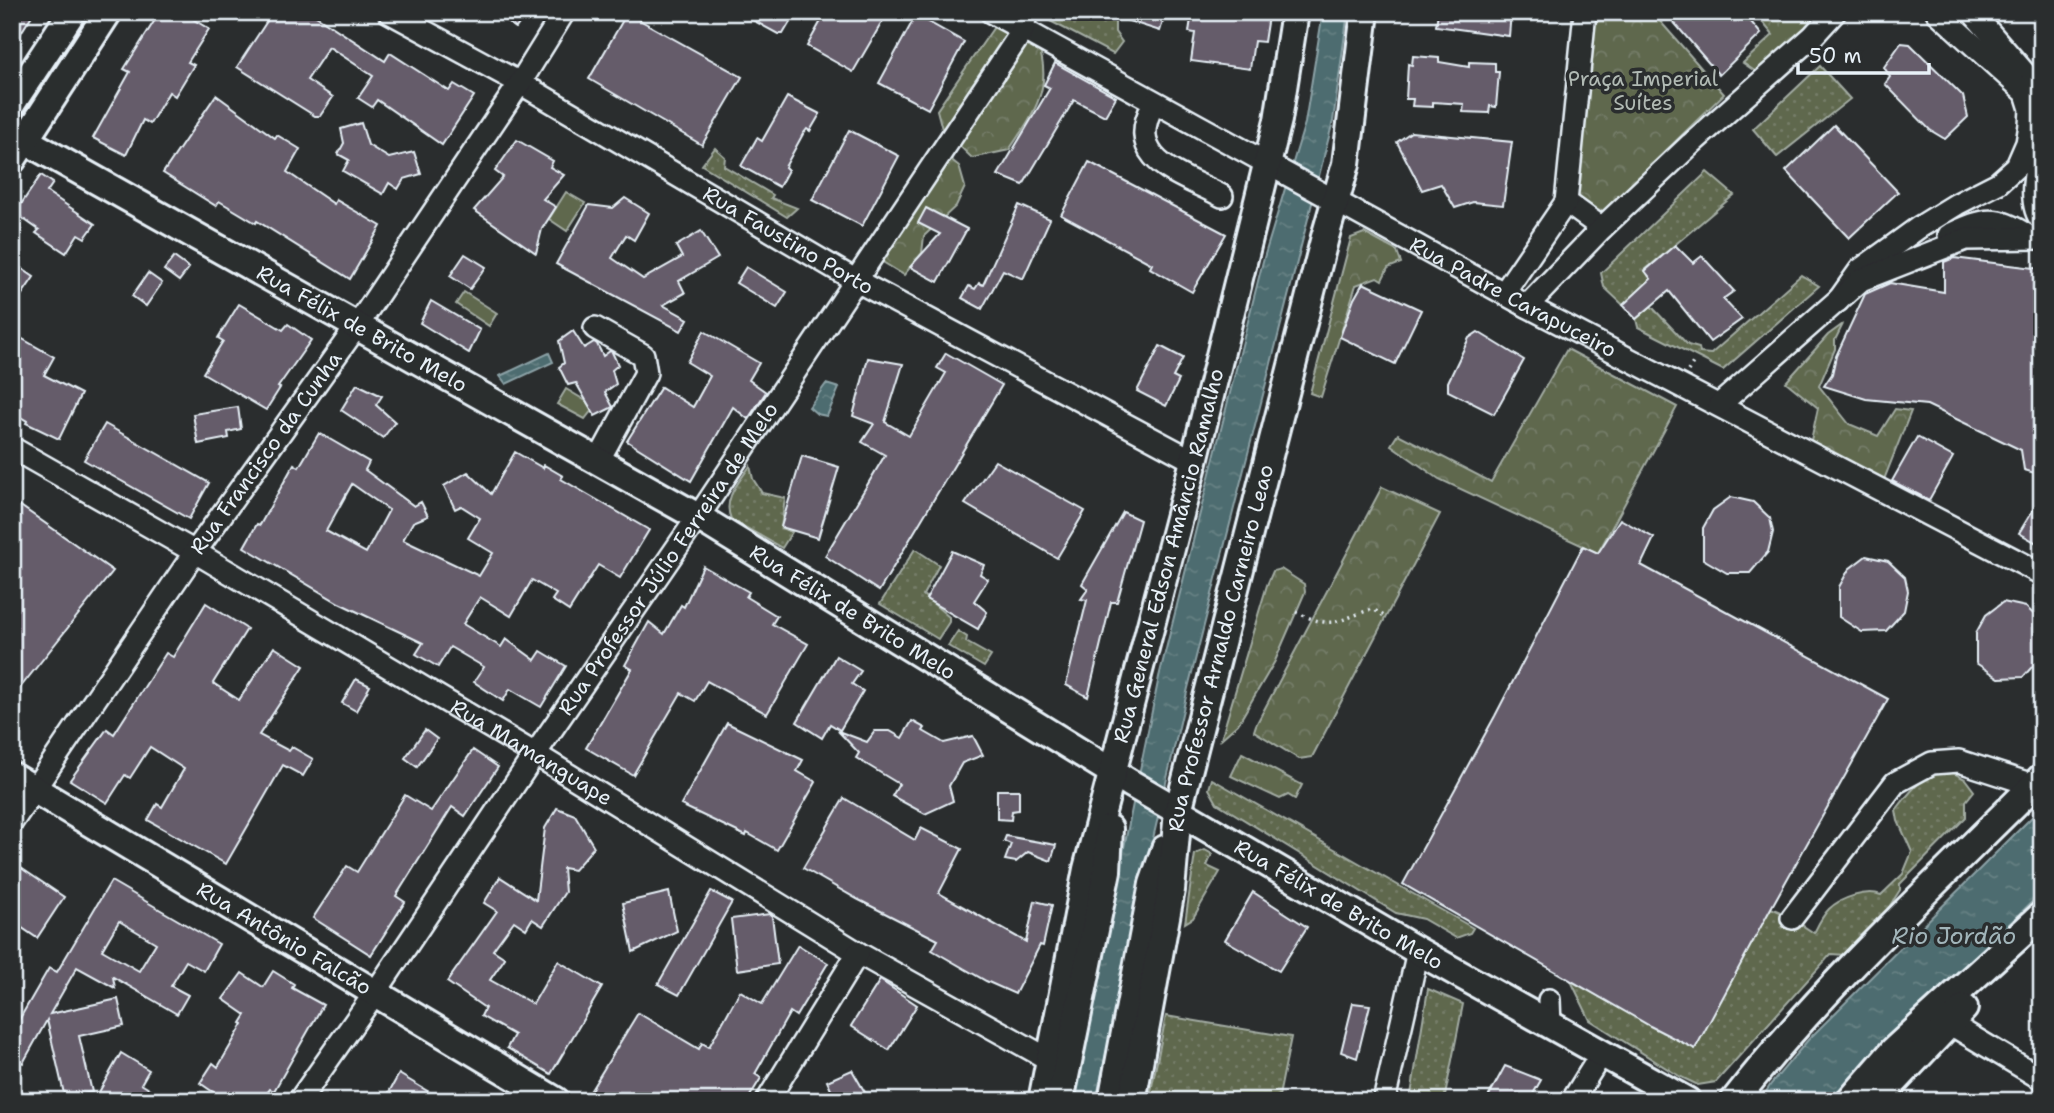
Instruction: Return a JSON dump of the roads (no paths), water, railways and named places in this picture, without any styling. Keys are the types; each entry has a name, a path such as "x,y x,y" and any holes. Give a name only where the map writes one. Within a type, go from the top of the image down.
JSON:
{"main road":[{"path":"12,103 72,12"},
{"path":"17,145 108,12"},
{"name":"Rua General Edson Amâncio Ramalho","path":"1042,1101 1087,869 1121,777 1194,461 1270,167 1295,12"},
{"name":"Rua Professor Arnaldo Carneiro Leao","path":"1132,1101 1171,890 1174,809 1325,197 1346,164 1365,12"},
{"name":"Rua Félix de Brito Melo","path":"17,145 357,326 698,517 1174,809 1418,951 1550,1012 1602,1053 1687,1101"},
{"path":"1060,1101 1107,871 1121,777"},
{"path":"1734,1101 1764,1062 1876,942 2038,781"},
{"name":"Rua Antônio Falcão","path":"24,783 556,1101"},
{"path":"1112,1101 1153,884 1174,809"},
{"path":"1850,1101 1894,1050 2042,915"},
{"path":"1876,1101 1949,1023 2042,932"}],"street":[{"name":"Rua Faustino Porto","path":"389,12 520,83 855,280 1194,461"},
{"name":"Rua Francisco da Cunha","path":"12,822 24,783 195,552 357,326 520,83 564,12"},
{"name":"Rua Padre Carapuceiro","path":"991,12 1024,21 1154,103 1325,197 1527,306 2042,574"},
{"path":"1504,293 1566,201 1585,12"},
{"path":"1527,306 1602,228 1691,144 1813,36 1835,12"},
{"path":"1719,405 1838,301 1860,275 1876,246 1903,225 1938,206 1957,204 1998,183 2017,166 2027,144 2031,109 2026,93 1937,12"},
{"path":"1972,12 2042,93"},
{"name":"Rua Professor Júlio Ferreira de Melo","path":"299,1101 698,517 1024,21"},
{"path":"1154,103 1146,117 1146,146 1156,161 1222,196"},
{"path":"1860,275 1966,239 2037,232 2036,167 2042,141"},
{"path":"1566,201 1602,228"},
{"path":"595,328 643,355 646,373 596,461"},
{"name":"Rua Mamanguape","path":"12,449 195,552 535,754 858,953 1050,1060"},
{"path":"1792,918 1895,783 1932,763 1959,761 2038,781"},
{"path":"1384,1101 1418,951"},
{"path":"767,1101 858,953"},
{"path":"1949,1023 2042,1079"},
{"path":"1572,1101 1602,1053"}],"water":[{"path":"1323,12 1348,12 1333,121 1188,688 1096,1101 1072,1101 1159,677 1263,261 1305,123"},
{"path":"549,353 553,362 506,384 500,376"},
{"path":"826,384 839,388 827,416 817,414 809,407"},
{"name":"Rio Jordão","path":"2042,807 2042,892 1874,1056 1835,1101 1760,1101 1808,1040"}],"park label":[{"name":"Praça Imperial Suítes","path":"1643,91"}]}
